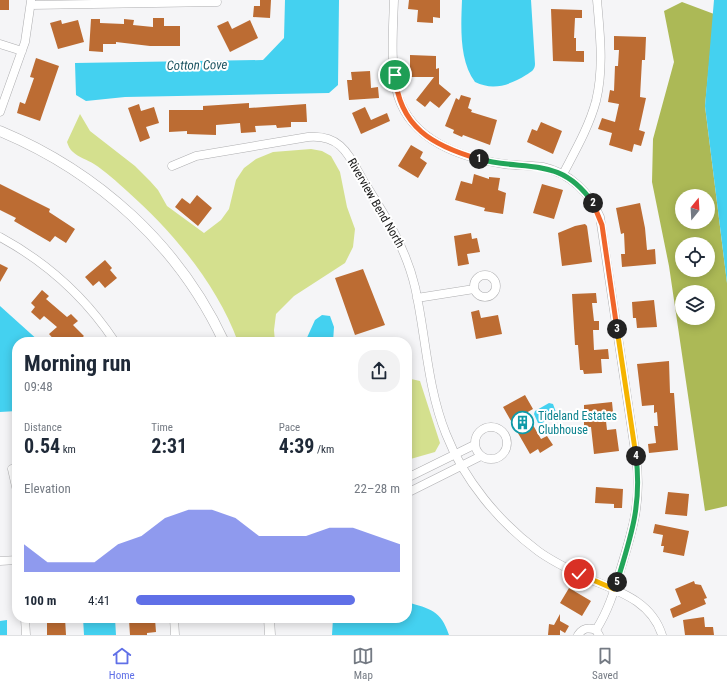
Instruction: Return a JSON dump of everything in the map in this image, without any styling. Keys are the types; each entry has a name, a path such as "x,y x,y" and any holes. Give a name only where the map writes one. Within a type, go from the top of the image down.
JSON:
{"street":[{"path":"394,0 396,90 404,111 419,131 439,144 469,156 505,164 544,168 563,174 586,194 594,204 600,217 637,464 638,490 636,515 608,609 598,632 587,628 578,635"},
{"path":"563,174 589,121 598,89 601,53 597,0"},
{"path":"0,112 27,34 31,3 217,2"},
{"path":"0,44 22,51"},
{"path":"0,131 60,161 87,178 127,210 162,247 184,274 201,299 221,337"},
{"name":"Riverview Bend North","path":"172,166 196,156 300,138 320,137 335,141 347,153 396,234 407,261 417,298 435,402 440,420 455,455 462,466 497,513 529,543 564,567 633,598 644,606 653,616 662,635"},
{"path":"0,236 35,258 67,285 90,309 111,337"},
{"path":"417,298 474,289"},
{"path":"412,476 474,445 477,434 488,427 498,428 505,436 506,446 501,455 491,459 481,456 474,445"},
{"path":"412,491 481,456"},
{"path":"0,561 12,560"},
{"path":"25,623 26,635"},
{"path":"174,623 175,635"},
{"path":"269,623 270,635"}],"green space":[{"path":"682,2 714,14 705,106 727,283 727,506 705,511 678,325 715,325 715,285 675,285 675,307 669,266 652,182 653,139 674,62 664,11"},
{"path":"80,114 90,131 135,166 150,181 158,190 167,206 204,233 221,220 229,209 236,180 244,168 256,159 273,152 311,149 322,151 331,156 340,172 347,207 355,229 353,247 345,263 294,296 276,314 275,337 236,337 218,300 206,280 177,242 144,207 115,180 98,167 72,151 67,142"},
{"path":"412,379 420,381 440,443 435,452 412,459"}],"water":[{"name":"Cotton Cove","path":"285,0 339,0 338,85 329,93 125,97 86,101 76,95 75,63 263,60 284,38"},
{"path":"462,0 531,0 535,64 532,71 514,82 501,86 488,86 475,82 466,64 462,43"},
{"path":"714,0 727,0 727,283 705,106"},
{"path":"0,306 34,337 12,337 12,411 0,412"},
{"path":"322,315 330,316 334,327 333,337 307,337 315,320"},
{"path":"549,403 553,404 557,415 542,423 538,423 534,414 535,411"},
{"path":"412,604 428,609 438,615 446,627 449,635 332,635 333,623 412,623"},
{"path":"7,620 7,635 0,635 0,621"},
{"path":"83,623 115,623 116,635 84,635"}],"building":[{"path":"0,0 9,0 9,10 0,10"},
{"path":"260,0 271,0 270,18 253,17 254,6 260,6"},
{"path":"409,0 440,0 440,18 433,17 433,23 417,22 418,10 408,9"},
{"path":"551,9 582,10 582,18 575,18 574,38 576,38 576,51 584,51 584,62 553,61"},
{"path":"153,18 164,18 164,26 180,26 180,46 150,46 116,42 116,44 103,44 103,52 89,51 91,19 100,19 100,23 124,24 124,19 134,20 133,25 153,27"},
{"path":"61,20 62,24 78,20 84,42 58,49 50,23"},
{"path":"250,20 258,38 230,52 217,26 228,21 232,29"},
{"path":"614,36 646,37 645,60 642,60 640,97 646,98 639,130 645,132 641,146 634,144 632,152 609,145 612,133 598,129 602,118 615,122 619,104 608,102 610,90 614,91 615,66 618,66 619,50 614,50"},
{"path":"410,55 436,56 436,69 439,68 439,84 451,94 439,108 430,101 425,107 416,100 434,77 408,77"},
{"path":"36,58 59,66 40,121 17,113 20,102 25,104 34,78 30,77"},
{"path":"370,71 371,88 378,87 379,98 349,100 347,80 352,80 351,72"},
{"path":"461,95 471,98 468,108 472,110 471,112 497,120 490,145 463,135 462,137 453,133 454,130 445,126 456,98 459,100"},
{"path":"249,103 249,108 306,104 307,122 291,122 291,127 277,128 276,125 255,126 256,132 241,133 240,123 216,125 216,135 187,134 187,131 169,132 169,110 203,110 203,106"},
{"path":"139,104 141,111 154,107 159,123 146,127 150,138 140,142 128,108"},
{"path":"365,107 371,120 387,113 390,121 361,134 352,113"},
{"path":"541,122 562,131 553,154 527,142 532,129 537,131"},
{"path":"411,145 423,152 420,158 427,163 418,178 398,166"},
{"path":"474,174 489,179 489,177 500,178 498,190 506,193 503,214 484,211 485,208 455,200 461,181 472,184"},
{"path":"0,184 50,209 49,212 75,229 66,243 55,236 50,242 14,221 16,218 0,210"},
{"path":"542,184 563,190 554,219 533,213"},
{"path":"197,195 212,208 198,226 175,207 182,198 190,204"},
{"path":"640,203 645,228 647,250 655,249 656,264 622,267 621,254 625,254 624,233 621,234 616,208"},
{"path":"585,224 587,226 592,262 562,266 558,233 575,226"},
{"path":"471,233 472,239 477,238 480,252 467,254 469,264 458,266 454,236"},
{"path":"105,260 112,268 110,270 117,278 105,288 99,281 93,286 85,277"},
{"path":"0,264 8,268 0,282"},
{"path":"363,269 385,325 355,335 335,278"},
{"path":"42,290 49,296 46,299 67,317 71,314 78,321 73,325 84,336 52,337 49,334 57,327 44,316 40,320 31,312 35,307 31,303"},
{"path":"596,293 597,303 592,303 594,321 599,321 599,330 593,330 594,350 608,349 609,359 601,359 602,373 584,374 583,370 580,370 578,345 575,345 572,294"},
{"path":"654,300 657,327 637,328 636,318 633,318 632,302"},
{"path":"479,310 481,318 498,315 502,334 476,339 471,312"},
{"path":"669,361 670,393 674,393 678,450 649,453 648,444 656,443 654,426 658,426 657,412 654,413 654,405 642,406 637,364"},
{"name":"Tideland Estates Clubhouse","path":"525,395 533,409 526,413 541,439 547,436 553,445 540,453 538,449 530,454 503,407"},
{"path":"612,402 613,412 605,412 607,430 616,429 619,451 594,454 591,427 584,427 584,405"},
{"path":"596,487 623,489 622,508 614,508 614,504 595,503"},
{"path":"668,492 689,494 687,516 665,514"},
{"path":"655,524 689,531 684,556 663,552 664,546 661,546 663,535 653,533"},
{"path":"694,581 695,584 701,585 707,598 704,599 706,604 673,618 670,609 681,604 675,589"},
{"path":"569,588 591,601 582,616 560,603"},
{"path":"560,614 560,621 569,626 565,633 560,630 560,635 548,635 549,624 554,625"},
{"path":"704,617 705,627 713,627 714,635 685,635 683,620"},
{"path":"47,623 65,623 66,635 47,635"},
{"path":"129,623 155,623 156,632 147,633 147,635 130,635"}],"place":[{"name":"Tideland Estates Clubhouse","path":"522,423"}],"route":[{"path":"395,75 398,96 404,111 419,131 431,140 482,160 557,171 577,184 594,204 600,217 636,457 638,499 635,520 614,589 579,574"}]}
